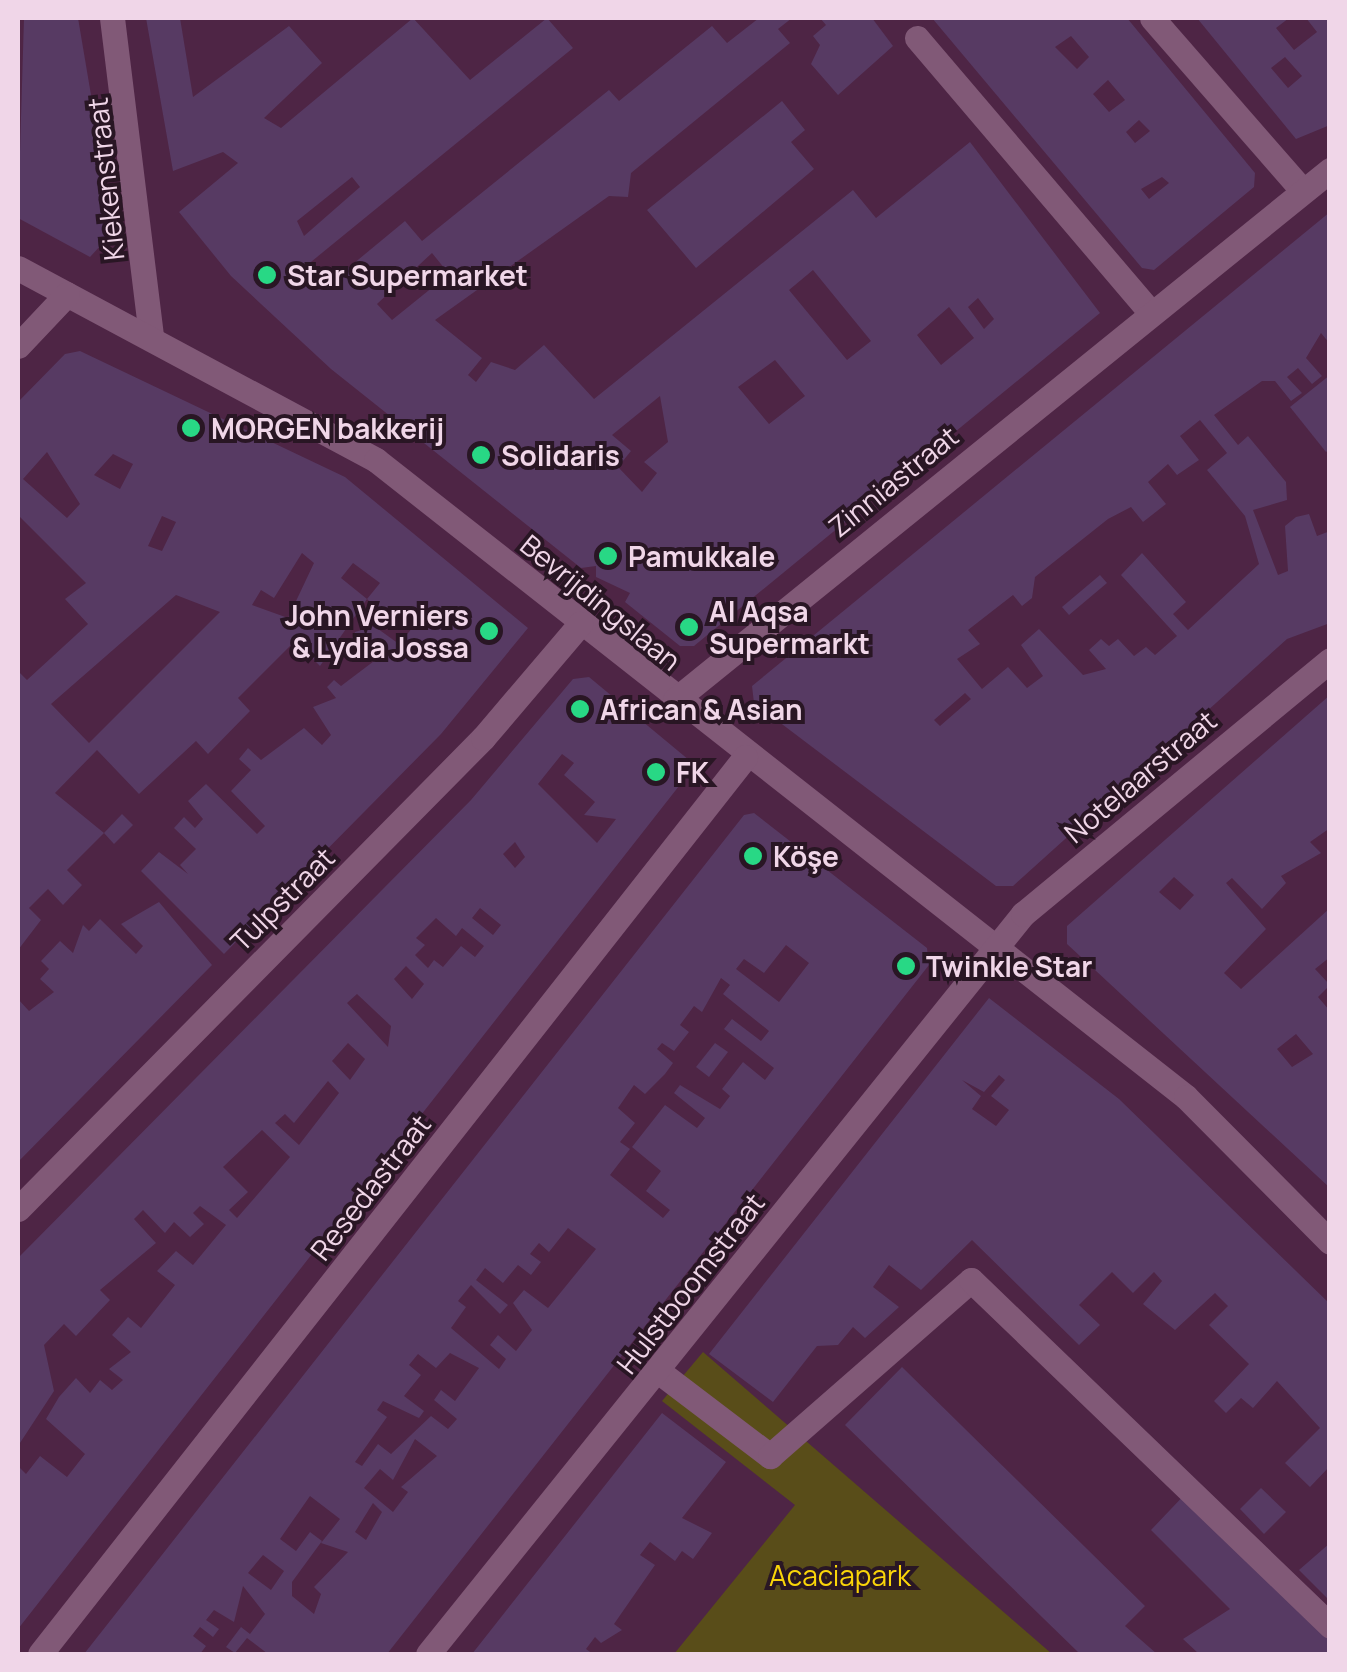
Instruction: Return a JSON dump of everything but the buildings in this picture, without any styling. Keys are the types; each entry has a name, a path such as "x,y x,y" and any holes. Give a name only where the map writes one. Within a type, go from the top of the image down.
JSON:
{"street":[{"name":"Kiekenstraat","path":"112,18 151,334"},
{"path":"1152,18 1302,190"},
{"path":"917,38 1151,313"},
{"name":"Zinniastraat","path":"674,700 1330,170"},
{"name":"Bevrijdingslaan","path":"18,268 151,334 376,460 745,756 996,946 1186,1097 1330,1242"},
{"path":"18,346 67,294"},
{"name":"Tulpstraat","path":"18,1209 483,738 580,624"},
{"name":"Notelaarstraat","path":"996,946 1330,660"},
{"name":"Resedastraat","path":"40,1654 745,756"},
{"name":"Hulstboomstraat","path":"428,1654 996,946"},
{"path":"658,1371 770,1456 972,1280 1330,1626"}],"green space":[{"name":"Acaciapark","path":"703,1352 1052,1654 674,1654 795,1505 662,1401"}],"place":[{"name":"Star Supermarket","path":"267,275"},
{"name":"MORGEN bakkerij","path":"191,428"},
{"name":"Solidaris","path":"481,455"},
{"name":"Pamukkale","path":"608,556"},
{"name":"Al Aqsa Supermarkt","path":"689,627"},
{"name":"John Verniers & Lydia Jossa","path":"489,631"},
{"name":"African & Asian","path":"580,709"},
{"name":"FK","path":"656,772"},
{"name":"Köşe","path":"753,856"},
{"name":"Twinkle Star","path":"906,966"}]}
